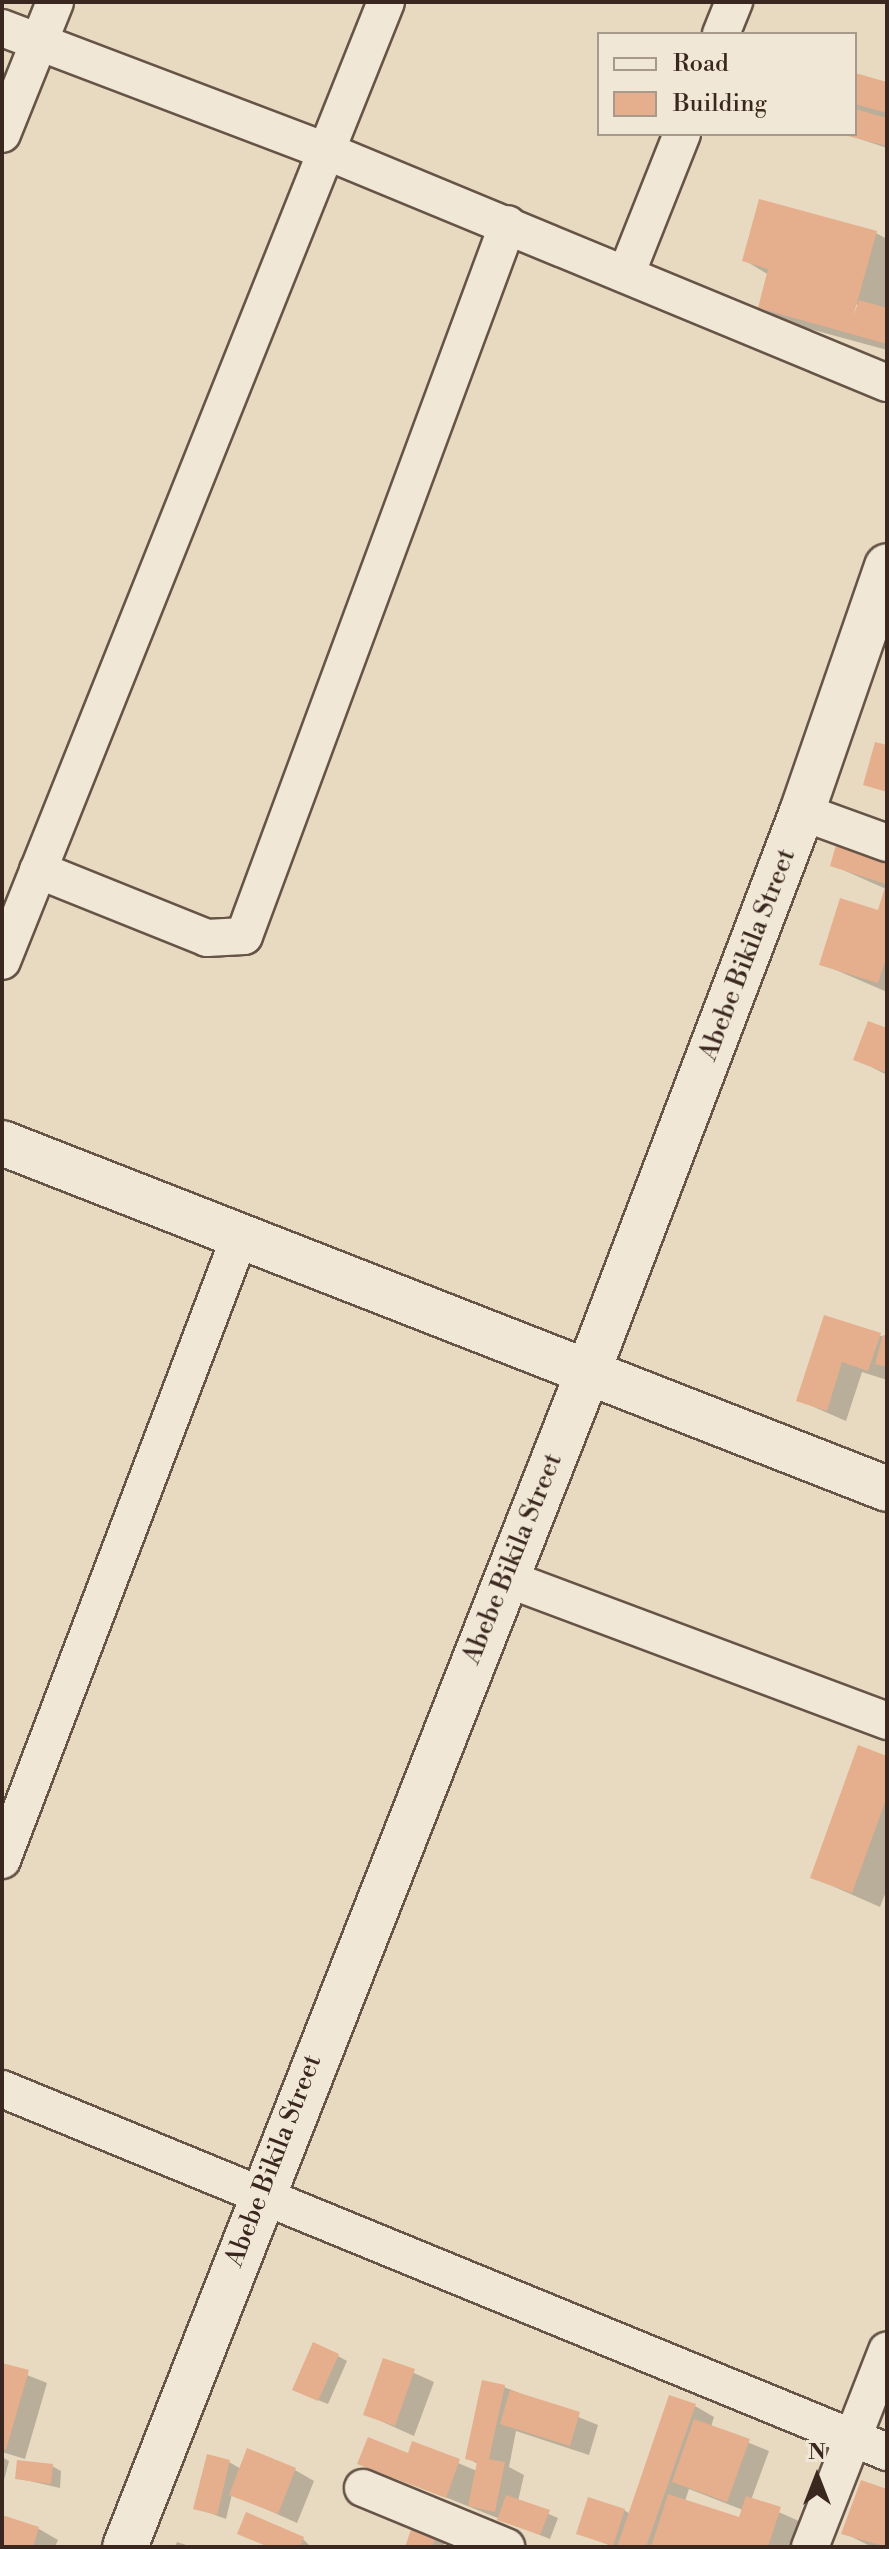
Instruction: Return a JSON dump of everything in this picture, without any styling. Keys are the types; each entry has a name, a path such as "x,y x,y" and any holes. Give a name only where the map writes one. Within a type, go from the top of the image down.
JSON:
{"main road":[{"name":"Abebe Bikila Street","path":"125,2547 260,2195 588,1372 802,812 887,566"},
{"path":"2,1143 887,1489"}],"street":[{"path":"2,134 55,2"},
{"path":"2,961 386,2"},
{"path":"722,32 734,2"},
{"path":"2,28 508,224 887,383"},
{"path":"627,272 681,136"},
{"path":"38,870 207,938 244,936 508,224"},
{"path":"802,812 887,843"},
{"path":"2,1860 240,1236"},
{"path":"505,1578 887,1721"},
{"path":"2,2089 887,2452"},
{"path":"810,2547 887,2351"},
{"path":"363,2488 506,2547"}],"building":[{"path":"857,74 887,82 887,113 857,105"},
{"path":"857,110 887,118 887,146 848,136 857,136"},
{"path":"759,199 877,231 853,317 859,300 887,308 887,344 758,308 768,269 742,261"},
{"path":"875,742 887,745 887,792 863,785"},
{"path":"836,845 887,860 887,956 878,983 819,965 840,898 878,910 886,884 830,866"},
{"path":"868,1021 887,1028 887,1073 853,1060"},
{"path":"824,1315 881,1333 868,1371 842,1362 827,1411 796,1401"},
{"path":"883,1335 887,1336 887,1367 875,1364"},
{"path":"858,1745 887,1756 887,1797 852,1893 810,1878"},
{"path":"313,2342 339,2354 318,2401 292,2390"},
{"path":"383,2358 415,2369 395,2426 363,2415"},
{"path":"2,2363 29,2370 6,2450 2,2448"},
{"path":"482,2380 505,2385 489,2459 505,2462 495,2512 468,2506 477,2462 465,2459"},
{"path":"510,2390 580,2412 570,2446 500,2424"},
{"path":"669,2395 696,2404 646,2547 617,2547"},
{"path":"694,2419 750,2439 727,2502 672,2482"},
{"path":"368,2437 408,2453 412,2441 460,2459 446,2498 357,2464"},
{"path":"247,2448 296,2468 278,2514 229,2495"},
{"path":"207,2454 230,2460 217,2515 193,2509"},
{"path":"17,2460 53,2464 51,2484 15,2479"},
{"path":"861,2480 887,2489 887,2547 841,2534"},
{"path":"668,2494 739,2517 746,2496 781,2507 768,2547 651,2547"},
{"path":"506,2495 550,2510 540,2535 497,2520"},
{"path":"588,2497 625,2509 613,2546 576,2534"},
{"path":"246,2512 304,2537 300,2547 269,2547 237,2534"},
{"path":"2,2515 39,2527 33,2547 2,2547"},
{"path":"414,2521 439,2529 432,2547 405,2547"}]}
